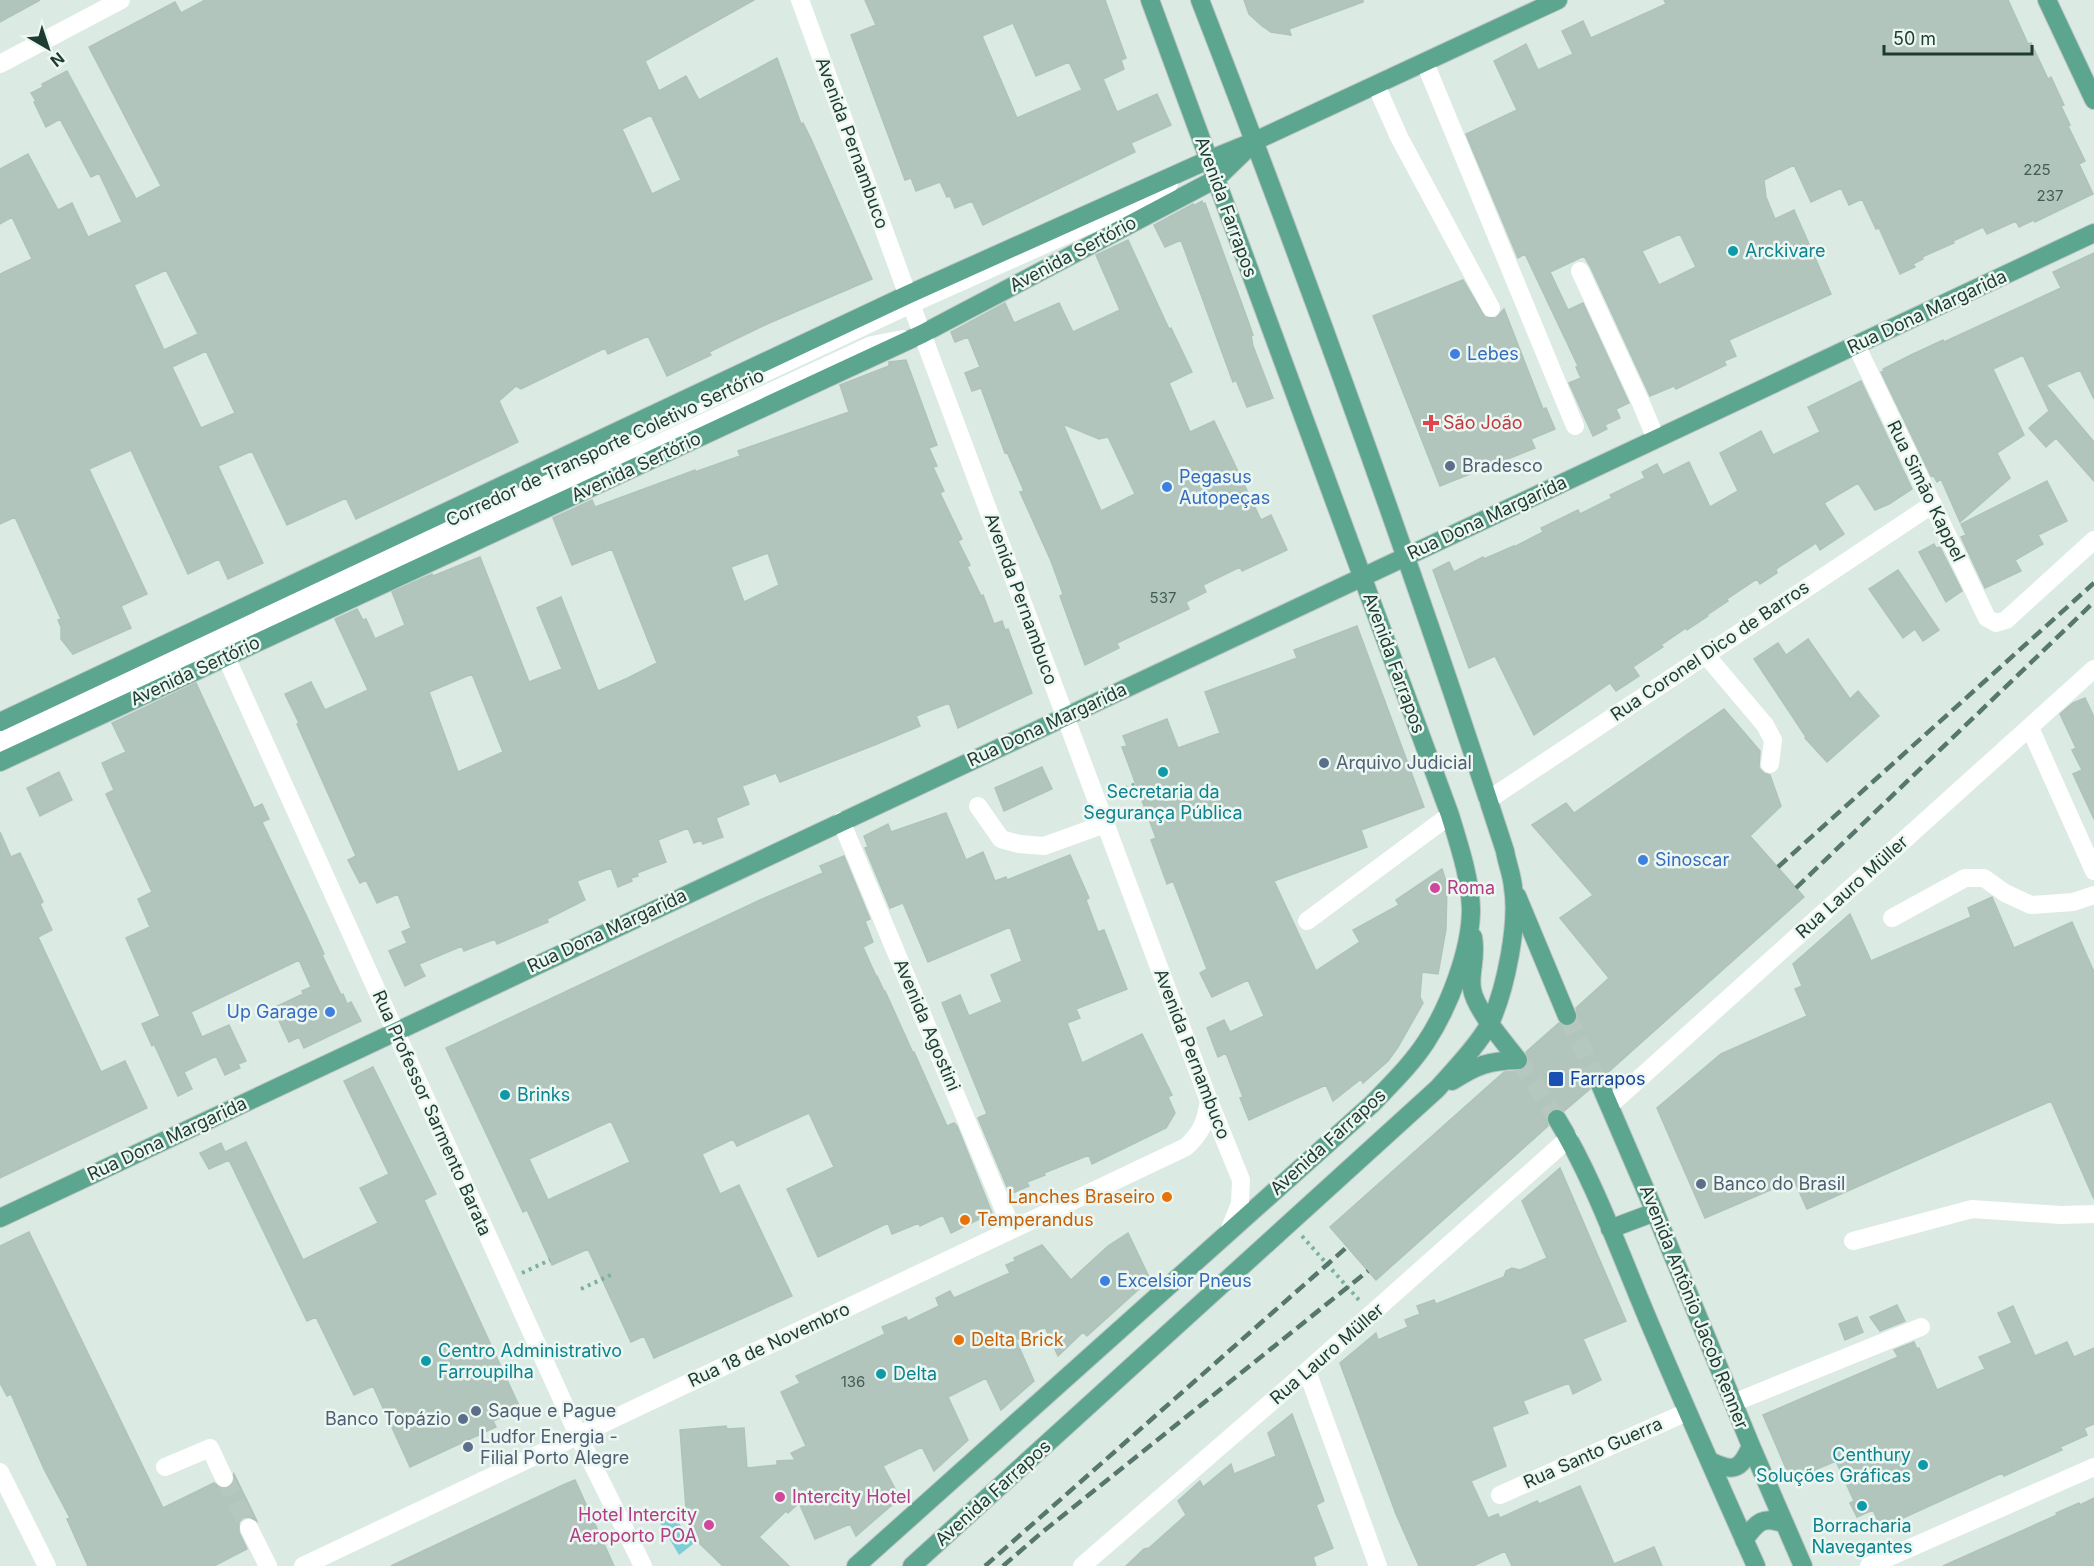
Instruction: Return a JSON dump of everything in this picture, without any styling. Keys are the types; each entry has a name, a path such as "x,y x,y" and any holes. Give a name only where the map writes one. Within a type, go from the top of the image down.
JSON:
{"main road":[{"name":"Avenida Farrapos","path":"856,1566 1372,1104 1408,1066 1427,1041 1443,1011 1455,981 1470,924 1471,906 1463,861 1450,815 1150,0"},
{"name":"Avenida Farrapos","path":"912,1566 1437,1089 1464,1059 1490,1022 1501,991 1509,957 1514,928 1514,888 1488,800 1406,556 1255,141 1200,0"},
{"path":"2047,0 2094,100"},
{"name":"Avenida Sertório","path":"0,722 1209,160 1425,63 1547,3"},
{"name":"Avenida Sertório","path":"0,762 223,652 922,334 1216,179 1255,141"},
{"name":"Rua Dona Margarida","path":"0,1218 2094,233"},
{"path":"1514,888 1567,1016"},
{"path":"1437,1089 1474,1067 1494,1061 1518,1060 1479,1006 1471,988 1476,950 1470,924"},
{"name":"Avenida Antônio Jacob Renner","path":"1599,1082 1803,1566"},
{"path":"1557,1119 1569,1138 1610,1229 1687,1412 1756,1566"},
{"path":"1610,1229 1655,1212"},
{"path":"1710,1461 1725,1468 1736,1467 1745,1461 1751,1446"},
{"path":"1744,1540 1753,1527 1761,1521 1772,1519 1785,1524"}],"street":[{"path":"0,64 91,7 121,0"},
{"name":"Avenida Pernambuco","path":"800,0 909,300 1209,1101 1241,1180 1240,1204 1229,1231"},
{"path":"1191,0 1255,141"},
{"path":"1425,63 1575,426"},
{"path":"1376,85 1399,137 1491,308"},
{"path":"1580,271 1656,439"},
{"name":"Corredor de Transporte Coletivo Sertório","path":"0,734 909,300"},
{"name":"Rua Simão Kappel","path":"1856,345 1987,618 1996,623 2006,620 2094,540"},
{"name":"Rua Coronel Dico de Barros","path":"1488,800 1933,504"},
{"path":"0,749 223,652"},
{"name":"Rua Professor Sarmento Barata","path":"223,652 578,1435 643,1566"},
{"path":"1706,654 1765,725 1773,740 1770,764"},
{"name":"Rua Lauro Müller","path":"1610,1105 2094,669"},
{"path":"2030,728 2094,870"},
{"path":"978,806 1001,839 1019,844 1044,846 1105,824"},
{"path":"1307,921 1450,815"},
{"name":"Avenida Agostini","path":"841,821 1012,1229"},
{"path":"1892,918 1965,878 1984,878 2005,893 2031,905 2073,902 2094,895"},
{"name":"Rua 18 de Novembro","path":"303,1566 1186,1147 1198,1136 1206,1121 1209,1101"},
{"name":"Rua Lauro Müller","path":"1082,1566 1308,1371 1569,1138"},
{"path":"1852,1241 1972,1209 2061,1215 2094,1214"},
{"path":"1733,1403 1921,1327"},
{"path":"1308,1371 1378,1566"},
{"name":"Rua Santo Guerra","path":"1500,1495 1687,1412"},
{"path":"165,1467 210,1449 224,1478"},
{"path":"1869,1566 2094,1467"},
{"path":"0,1472 47,1566"},
{"path":"249,1528 268,1566"}],"path":[{"path":"1096,800 1136,784"},
{"path":"1289,1222 1371,1314"},
{"path":"508,1280 550,1260"},
{"path":"581,1289 615,1273"}],"water":[{"path":"672,1514 693,1542 679,1555 660,1523"}],"building":[{"path":"0,0 40,0 0,22"},
{"path":"205,0 754,0 645,61 659,91 686,76 699,100 777,58 801,124 803,123 811,139 872,279 767,324 709,352 711,355 667,376 648,336 608,354 605,348 521,389 516,386 499,401 518,442 356,519 346,498 287,525 252,451 218,466 263,563 228,579 219,559 188,574 131,450 89,469 147,594 121,606 131,628 73,654 61,639 61,627 58,620 61,619 15,517 0,524 0,274 32,259 12,217 0,224 0,169 28,154 58,210 72,203 88,237 122,222 99,173 91,177 60,119 46,127 31,93 43,87 42,84 67,71 136,199 161,186 89,47 175,2 181,13","holes":["651,115 681,180 652,194 622,129","166,270 198,334 164,350 134,285","206,351 235,413 201,428 172,367"]},
{"path":"865,0 1105,0 1126,58 1121,60 1124,69 1103,79 1117,112 1157,94 1171,125 1131,143 1135,152 983,225 972,201 955,208 940,182 916,191 911,178 905,180 851,35 876,25","holes":["1013,23 1036,76 1069,62 1082,90 1017,118 982,36"]},
{"path":"1244,0 1363,0 1363,2 1289,29 1291,35 1271,32 1262,26 1249,14"},
{"path":"1664,0 2008,0 2028,44 2031,43 2048,79 2051,77 2064,105 2061,106 2070,125 2068,126 2085,161 2079,164 2093,194 2035,222 2034,220 2019,227 2016,221 1987,234 1983,227 1922,257 1923,259 1913,264 1915,267 1900,274 1879,228 1876,229 1862,199 1849,205 1841,188 1811,202 1794,165 1764,180 1766,197 1775,219 1794,210 1831,294 1729,340 1736,356 1724,361 1726,365 1676,389 1674,386 1650,396 1584,256 1550,272 1568,310 1583,303 1629,403 1616,409 1620,418 1605,425 1607,429 1593,436 1569,383 1581,378 1576,367 1578,366 1525,254 1518,258 1466,134 1517,110 1494,61 1526,44 1538,70 1573,54 1562,31 1583,21 1591,38 1666,4","holes":["1680,234 1696,267 1659,285 1642,251"]},
{"path":"1202,201 1203,204 1205,203 1247,318 1253,335 1251,335 1253,346 1273,398 1247,407 1236,380 1233,382 1181,240 1165,247 1154,225"},
{"path":"1128,240 1169,329 1171,328 1192,372 1169,383 1190,432 1214,421 1261,520 1271,515 1287,550 1242,571 1240,567 1203,585 1206,592 1186,602 1189,609 1117,643 1119,648 1085,665 1060,596 1063,594 1051,561 1020,492 1024,491 1007,452 1005,453 981,388 972,391 965,373 980,367 968,337 955,342 951,332 1005,303 1014,323 1059,303 1073,332 1120,310 1096,255","holes":["1063,424 1099,439 1108,437 1135,494 1101,511"]},
{"path":"2094,253 2094,399 2080,370 2046,385 2094,442 2094,481 2056,438 2046,447 2029,428 2049,411 2023,355 1993,369 2024,435 1997,453 2010,478 1960,522 1941,479 1937,482 1933,475 1931,476 1881,372 1943,340 1944,342 2061,288 2053,272"},
{"name":"Lebes","path":"1463,280 1485,317 1496,318 1504,309 1543,409 1546,408 1555,429 1531,439 1535,448 1440,486 1373,316"},
{"path":"906,360 937,445 929,448 937,466 933,467 944,491 940,493 962,539 958,541 970,565 967,567 981,596 983,595 994,624 1002,621 1005,630 1008,629 1032,693 958,728 949,703 916,716 920,726 877,744 780,782 776,773 742,786 749,804 716,818 723,837 703,844 701,840 694,843 688,828 658,840 666,862 637,873 638,876 631,878 632,881 618,887 611,868 577,881 585,900 547,919 548,922 497,944 495,939 464,951 462,946 419,964 425,976 405,986 389,951 407,943 402,932 411,928 398,894 377,903 366,880 360,883 348,860 356,856 285,694 311,682 325,710 368,690 335,619 357,609 363,620 366,619 375,639 405,625 392,592 432,574 433,576 480,557 529,682 562,669 537,608 561,597 598,691 628,678 657,663 612,549 572,565 553,518 592,500 595,507 740,456 738,451 849,412 840,385 889,366 889,362","holes":["768,553 779,585 744,602 731,567","472,674 503,752 458,772 429,692"]},
{"path":"1861,381 1912,489 1875,510 1858,483 1824,503 1844,534 1820,550 1816,543 1776,569 1777,573 1760,584 1757,579 1727,599 1728,601 1708,616 1661,645 1663,647 1633,667 1639,676 1616,691 1610,683 1534,735 1495,656 1469,668 1433,570 1449,562 1454,572 1483,557 1484,559 1514,547 1543,532 1541,528 1578,510 1580,514 1612,498 1610,495 1645,478 1642,472 1657,464 1663,475 1689,462 1710,507 1738,491 1720,453 1761,431 1773,455 1820,432 1808,407"},
{"path":"2047,481 2067,521 2038,535 2043,544 2015,560 2021,571 1985,588 1961,537 1966,535 1961,524"},
{"path":"1934,544 1936,548 1940,547 1962,591 1946,602 1919,552"},
{"path":"1898,570 1939,630 1923,641 1915,629 1903,638 1869,589"},
{"path":"1357,626 1424,807 1361,830 1367,847 1274,881 1316,971 1360,942 1353,930 1399,905 1396,900 1442,869 1447,884 1446,929 1438,974 1422,972 1420,997 1423,1003 1388,1061 1363,1083 1361,1079 1333,1101 1326,1085 1249,1120 1226,1053 1218,1057 1207,1028 1224,1020 1230,1032 1264,1016 1248,980 1212,997 1200,973 1207,969 1173,881 1167,884 1151,840 1156,838 1122,747 1127,746 1123,736 1167,719 1178,748 1220,733 1205,692 1297,658 1294,650"},
{"path":"1808,639 1850,699 1858,691 1879,716 1827,762 1805,738 1754,659 1778,643 1786,655"},
{"path":"196,683 254,808 262,804 269,819 262,822 341,995 343,994 347,1004 351,1002 361,1021 304,1048 299,1037 289,1042 273,1008 303,994 302,991 311,987 299,960 191,1012 202,1037 229,1025 246,1061 238,1064 240,1068 225,1075 216,1056 184,1072 192,1089 178,1096 142,1024 160,1016 126,938 150,927 138,899 152,892 106,794 114,790 102,763 126,752 112,723"},
{"path":"2085,698 2094,717 2094,819 2073,774 2082,770 2072,750 2076,748 2060,714 2073,703"},
{"path":"1724,709 1760,751 1759,768 1770,775 1781,806 1750,836 1804,897 1606,1074 1600,1071 1590,1075 1588,1081 1590,1089 1564,1111 1558,1108 1551,1110 1546,1118 1548,1126 1376,1280 1330,1227 1504,1072 1520,1071 1525,1068 1529,1060 1526,1052 1559,1023 1566,1027 1576,1023 1578,1017 1576,1008 1609,978 1560,918 1593,895 1532,825 1566,803 1574,813"},
{"path":"1042,767 1052,789 1004,811 995,788"},
{"path":"59,772 72,800 40,816 27,788"},
{"path":"946,813 966,860 983,852 995,881 1006,877 1007,880 1070,855 1089,898 1086,900 1098,932 1104,930 1127,989 1076,1009 1080,1018 1067,1023 1082,1063 1142,1034 1172,1095 1168,1097 1175,1113 1166,1128 1092,1164 1089,1155 1044,1173 1045,1175 1027,1182 1029,1186 1010,1194 978,1118 987,1114 942,1003 960,995 969,1016 1002,1002 991,975 1022,961 1010,927 928,962 903,903 890,908 865,848 868,847 864,836 888,824 891,832"},
{"path":"0,832 11,857 20,853 43,902 40,904 52,930 38,937 101,1072 125,1061 147,1108 0,1178"},
{"path":"844,856 870,919 865,921 873,942 863,947 947,1126 954,1123 957,1126 992,1213 951,1233 943,1215 920,1226 919,1223 892,1234 888,1223 818,1257 787,1189 834,1167 809,1113 737,1146 733,1139 702,1154 720,1194 739,1185 792,1296 654,1358 644,1336 631,1342 588,1249 552,1265 527,1210 523,1212 446,1048 760,900 823,873 820,866","holes":["611,1121 630,1162 548,1200 529,1159"]},
{"path":"1992,897 2014,948 2072,922 2094,972 2094,1199 2051,1101 1807,1209 1794,1180 1705,1218 1657,1108 1721,1054 1807,1016 1795,989 1802,986 1793,964 1850,914 1871,961 1971,917 1968,908"},
{"path":"373,1067 436,1194 424,1200 520,1408 493,1421 496,1427 410,1467 373,1386 354,1395 316,1317 307,1321 229,1160 209,1169 200,1153 221,1143 225,1152 246,1142 303,1260 378,1223 360,1188 389,1174 344,1081"},
{"path":"1560,1168 1626,1321 1583,1339 1601,1380 1573,1394 1569,1383 1523,1401 1528,1413 1492,1427 1506,1466 1471,1481 1488,1518 1498,1514 1500,1518 1537,1501 1539,1504 1580,1486 1614,1564 1654,1547 1662,1566 1512,1566 1505,1551 1473,1566 1419,1566 1396,1514 1340,1363 1376,1333 1378,1340 1408,1327 1405,1320 1420,1314 1417,1306 1434,1300 1436,1304 1504,1277 1506,1271 1512,1268 1520,1270 1547,1258 1522,1201"},
{"path":"29,1232 163,1508 214,1483 222,1489 229,1488 233,1484 234,1474 257,1521 249,1517 239,1522 239,1532 247,1549 214,1566 88,1566 67,1519 70,1518 44,1469 11,1394 7,1396 0,1383 0,1246"},
{"path":"1128,1233 1150,1279 1087,1336 1083,1332 1058,1356 1045,1327 1016,1340 1034,1381 1001,1410 986,1378 948,1397 968,1440 934,1471 922,1447 883,1466 900,1498 856,1536 850,1524 815,1539 799,1503 788,1513 786,1511 759,1537 789,1566 723,1566 698,1542 700,1540 686,1509 680,1430 726,1426 727,1429 744,1428 747,1468 777,1465 777,1461 795,1460 791,1453 806,1446 781,1392 800,1383 796,1376 885,1334 882,1327 906,1317 908,1321 939,1306 936,1298 950,1291 954,1298 1010,1273 1006,1265 1015,1261 1014,1258 1042,1245 1071,1280 1108,1246"},
{"path":"1897,1305 1905,1321 1880,1331 1870,1317"},
{"path":"2013,1306 2035,1356 2067,1342 2074,1357 2094,1348 2094,1424 2084,1428 2087,1435 2060,1447 2062,1450 2004,1476 2002,1473 1881,1528 1873,1510 1857,1517 1850,1503 1854,1501 1836,1461 1791,1480 1763,1415 1898,1357 1894,1350 1914,1342 1917,1349 1919,1348 1937,1390 1985,1369 1979,1357 2012,1343 1998,1313"},
{"path":"1857,1317 1863,1332 1845,1340 1839,1324"},
{"path":"1292,1414 1324,1501 1316,1505 1333,1548 1313,1557 1316,1566 1126,1566 1186,1515 1178,1501 1200,1481 1203,1487 1231,1464 1234,1474 1276,1456 1268,1433"},
{"path":"575,1480 614,1566 391,1566 563,1485"},
{"path":"2094,1498 2094,1566 1943,1566 2057,1515 2056,1513"}],"tunnel":[{"path":"1567,1016 1599,1082"},
{"path":"1518,1060 1557,1119"},
{"path":"224,1478 249,1528"}],"railway":[{"path":"1778,867 2094,583"},
{"path":"1796,888 2094,602"},
{"path":"985,1566 1347,1247"},
{"path":"1003,1566 1368,1271"}],"place":[{"name":"Arckivare","path":"1733,251"},
{"name":"Lebes","path":"1455,354"},
{"name":"São João","path":"1431,423"},
{"name":"Bradesco","path":"1450,466"},
{"name":"Pegasus Autopeças","path":"1167,487"},
{"name":"Arquivo Judicial","path":"1324,763"},
{"name":"Secretaria da Segurança Pública","path":"1163,772"},
{"name":"Sinoscar","path":"1643,860"},
{"name":"Roma","path":"1435,888"},
{"name":"Up Garage","path":"330,1012"},
{"name":"Farrapos","path":"1556,1079"},
{"name":"Brinks","path":"505,1095"},
{"name":"Banco do Brasil","path":"1701,1184"},
{"name":"Lanches Braseiro","path":"1167,1197"},
{"name":"Temperandus","path":"965,1220"},
{"name":"Excelsior Pneus","path":"1105,1281"},
{"name":"Delta Brick","path":"959,1340"},
{"name":"Centro Administrativo Farroupilha","path":"426,1361"},
{"name":"Delta","path":"881,1374"},
{"name":"Saque e Pague","path":"476,1411"},
{"name":"Banco Topázio","path":"463,1419"},
{"name":"Ludfor Energia - Filial Porto Alegre","path":"468,1447"},
{"name":"Centhury Soluções Gráficas","path":"1923,1465"},
{"name":"Intercity Hotel","path":"780,1497"},
{"name":"Borracharia Navegantes","path":"1862,1506"},
{"name":"Hotel Intercity Aeroporto POA","path":"709,1525"}]}
